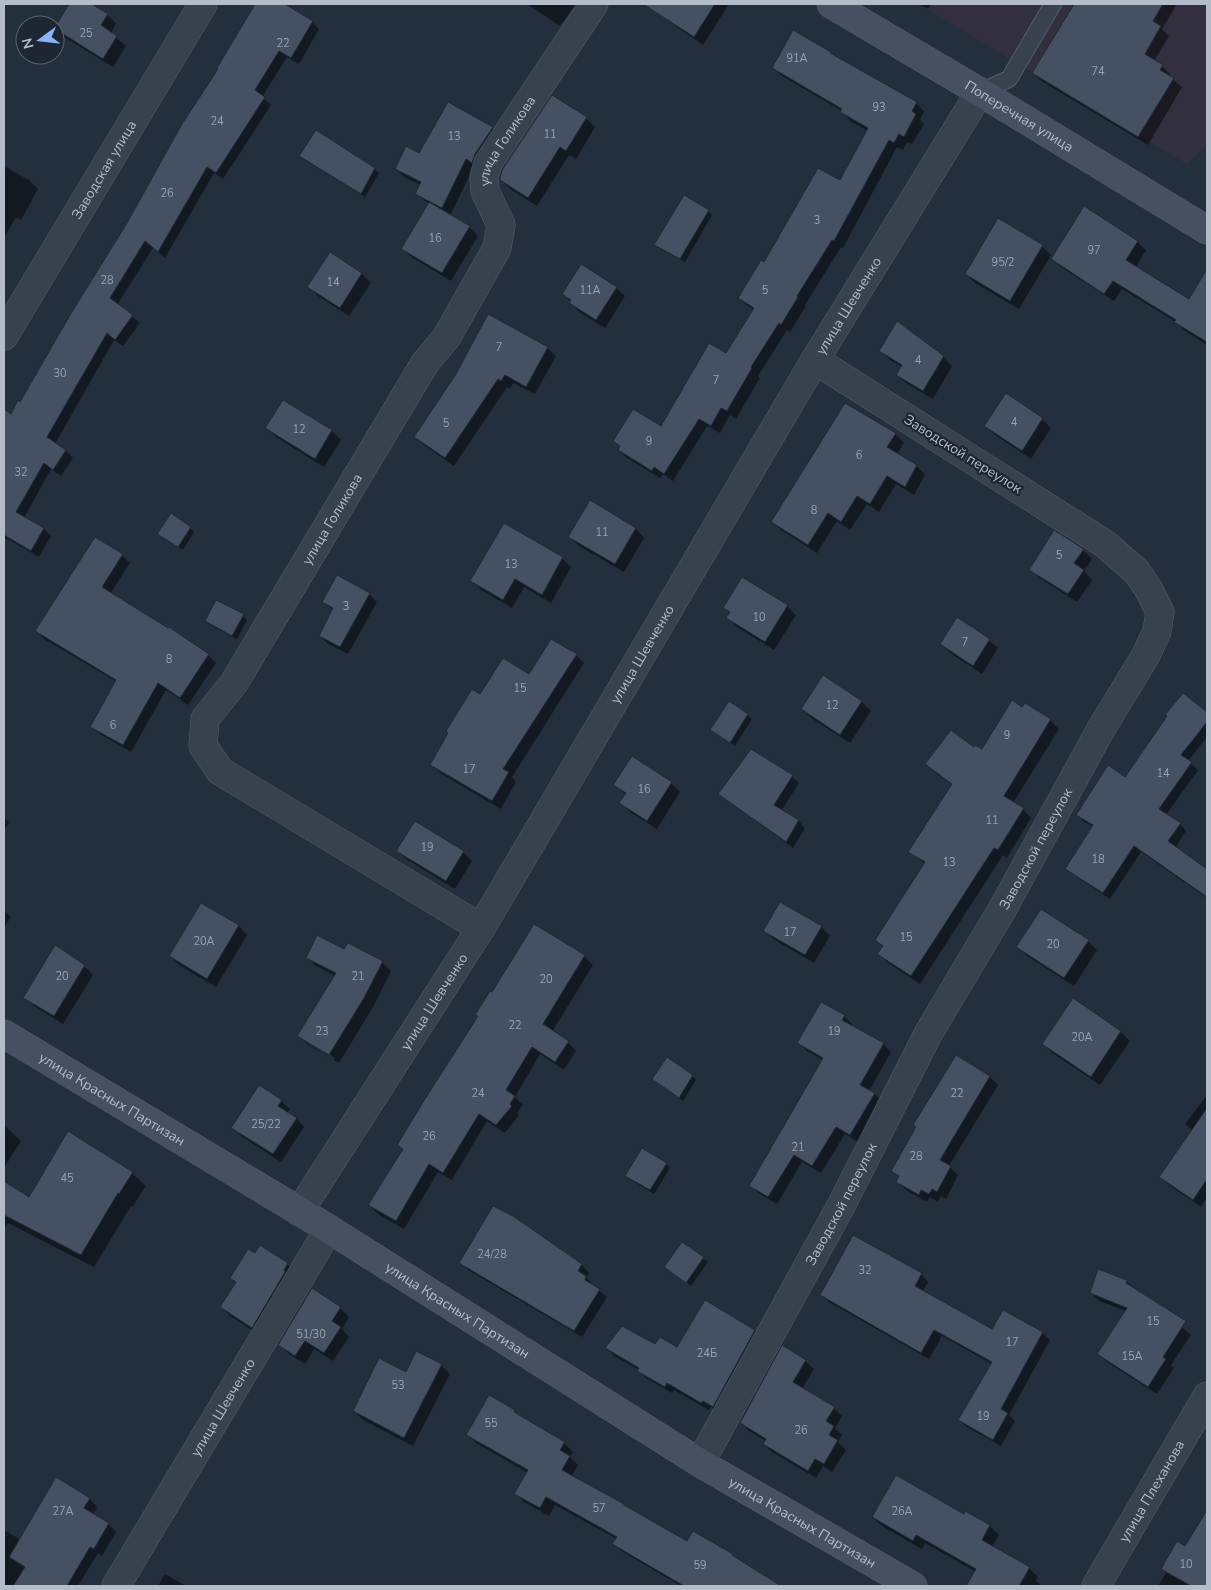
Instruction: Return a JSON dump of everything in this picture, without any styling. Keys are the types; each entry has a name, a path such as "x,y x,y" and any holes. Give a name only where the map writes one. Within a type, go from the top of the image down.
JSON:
{"street":[{"name":"Заводская улица","path":"4,336 203,4"},
{"name":"улица Голикова","path":"481,928 220,771 203,746 205,719 234,683 425,363 446,338 490,262 497,248 501,225 485,191 484,177 488,162 594,4"},
{"name":"Поперечная улица","path":"831,4 1207,230"},
{"name":"улица Шевченко","path":"298,1212 481,928 815,360 980,92"},
{"name":"Заводской переулок","path":"700,1463 842,1204 928,1034 1003,908 1101,730 1146,655 1157,631 1160,612 1137,572 1105,544 815,360"},
{"name":"улица Красных Партизан","path":"4,1034 329,1229 700,1463 913,1586"},
{"name":"улица Шевченко","path":"116,1586 329,1229"},
{"name":"улица Плеханова","path":"1096,1586 1207,1396"}],"lane":[{"path":"980,92 1009,79 1053,4"}],"shaded area":[{"path":"918,4 1207,4 1207,144 1187,164"}],"building":[{"path":"69,4 92,4 108,14 101,25 117,36 103,59 65,35 65,15 62,15"},
{"path":"255,4 285,4 313,21 291,58 279,51 255,90 265,97 216,173 207,167 158,252 145,241 110,298 133,315 115,340 107,333 47,437 66,450 53,470 44,463 16,512 44,528 31,551 4,535 4,409 11,414 18,400 20,402 70,315 127,223 182,124 218,69"},
{"path":"643,4 715,4 694,37"},
{"path":"1074,4 1163,4 1153,21 1161,26 1145,54 1163,65 1160,70 1174,78 1138,137 1032,73"},
{"path":"793,30 917,102 912,111 916,114 904,137 899,134 894,143 889,140 834,241 832,240 781,325 779,323 751,367 727,411 721,408 711,426 699,419 664,474 654,467 652,471 618,450 620,446 613,441 633,409 661,426 709,343 726,353 754,308 738,298 761,260 764,262 818,168 840,180 868,128 840,112 842,109 772,68"},
{"path":"552,95 587,117 566,151 560,147 528,198 500,180 502,170"},
{"path":"448,102 493,127 475,154 472,163 466,159 442,208 415,194 421,182 395,169 406,146 419,153"},
{"path":"316,130 375,168 361,194 299,156"},
{"path":"684,195 709,210 680,259 654,245"},
{"path":"429,202 470,226 442,273 401,249"},
{"path":"1084,206 1138,241 1126,260 1189,299 1207,269 1207,342 1174,322 1176,320 1113,281 1104,294 1051,259"},
{"path":"998,218 1043,245 1010,301 965,274"},
{"path":"330,252 362,273 340,308 307,287"},
{"path":"581,264 617,287 596,320 569,303 571,300 562,294"},
{"path":"488,314 548,347 526,387 505,375 501,381 498,379 445,458 414,437 456,374"},
{"path":"897,321 944,356 923,391 896,375 902,365 879,351"},
{"path":"1006,393 1043,418 1022,451 984,426"},
{"path":"283,400 332,430 315,459 265,428"},
{"path":"845,403 896,433 887,447 917,465 905,487 887,476 870,504 857,496 841,522 828,513 808,545 771,522"},
{"path":"590,500 636,528 615,564 568,537"},
{"path":"171,513 191,527 178,547 157,534"},
{"path":"504,523 563,557 542,595 515,579 503,600 470,581"},
{"path":"1054,530 1084,549 1074,563 1084,570 1068,594 1029,570"},
{"path":"95,537 123,554 102,587 169,627 209,654 180,698 158,683 123,745 90,727 116,680 35,631"},
{"path":"337,575 370,593 340,647 319,636 333,608 322,602"},
{"path":"742,577 788,605 765,642 726,618 730,612 723,608"},
{"path":"216,600 244,614 232,636 205,621"},
{"path":"957,617 990,639 973,666 940,644"},
{"path":"551,639 577,654 503,769 509,772 492,801 430,765 448,733 446,731 472,689 480,694 503,658 529,674"},
{"path":"823,675 862,701 840,735 801,709"},
{"path":"1183,693 1207,712 1207,722 1181,755 1192,762 1159,809 1181,823 1168,841 1207,869 1207,897 1134,846 1103,893 1065,869 1093,825 1076,815 1108,765 1125,777 1167,716 1165,715"},
{"path":"1012,700 1022,707 1025,703 1051,719 1004,796 1024,808 998,850 994,848 911,976 877,954 883,946 875,940 925,862 908,852 952,784 925,764 951,730 974,747 975,745 982,749"},
{"path":"729,701 748,714 730,743 710,730"},
{"path":"751,749 793,775 774,805 799,820 786,842 718,794"},
{"path":"632,756 672,782 647,821 619,803 626,793 613,785"},
{"path":"415,821 464,851 446,881 396,851"},
{"path":"780,902 822,926 805,955 763,931"},
{"path":"201,903 239,925 207,979 169,956"},
{"path":"1041,909 1089,940 1064,978 1016,947"},
{"path":"534,924 585,955 543,1024 569,1041 555,1062 532,1047 506,1090 515,1096 510,1104 512,1106 496,1125 479,1114 443,1173 429,1164 396,1221 368,1205 403,1149 397,1145 478,1016 475,1015 490,991 492,992"},
{"path":"317,935 344,949 348,943 383,961 364,998 329,1055 297,1036 336,973 306,958"},
{"path":"55,945 85,965 54,1016 23,998"},
{"path":"1073,998 1121,1031 1091,1077 1042,1044"},
{"path":"821,1002 845,1015 842,1020 884,1043 860,1085 875,1093 850,1135 836,1127 812,1166 794,1155 768,1197 749,1186 823,1058 797,1043"},
{"path":"956,1055 990,1076 940,1160 951,1166 937,1192 932,1189 929,1194 921,1190 919,1195 896,1182 899,1176 891,1171 916,1127 913,1125"},
{"path":"667,1057 693,1075 679,1098 652,1079"},
{"path":"259,1085 282,1100 278,1106 297,1118 273,1154 231,1128"},
{"path":"1207,1108 1207,1179 1193,1200 1159,1177"},
{"path":"68,1131 133,1172 118,1193 81,1255 4,1215 4,1181 29,1197"},
{"path":"642,1148 667,1163 650,1190 625,1176"},
{"path":"493,1206 513,1216 582,1264 578,1271 586,1276 585,1280 600,1289 574,1331 459,1263"},
{"path":"853,1235 922,1273 915,1286 992,1329 1003,1310 1043,1332 1001,1409 1008,1413 993,1440 958,1420 992,1362 934,1330 921,1353 820,1295"},
{"path":"682,1242 704,1257 686,1283 664,1267"},
{"path":"260,1245 288,1263 284,1270 285,1272 252,1328 220,1307 236,1282 230,1278 248,1249 255,1253"},
{"path":"1098,1269 1127,1280 1126,1283 1186,1321 1163,1357 1166,1359 1148,1387 1097,1354 1127,1308 1090,1293"},
{"path":"312,1288 341,1307 332,1321 341,1327 324,1353 305,1341 295,1356 278,1345"},
{"path":"705,1300 755,1330 713,1407 703,1401 701,1403 667,1383 665,1387 637,1371 639,1368 605,1348 622,1326 655,1344 660,1337 677,1347"},
{"path":"782,1345 806,1360 793,1382 835,1407 826,1421 834,1426 829,1435 838,1440 824,1464 815,1459 808,1471 763,1444 766,1439 740,1423"},
{"path":"416,1351 442,1364 404,1438 353,1411 379,1358 406,1372"},
{"path":"489,1395 565,1442 560,1450 570,1456 562,1470 687,1541 693,1531 733,1554 781,1586 684,1586 612,1544 617,1537 546,1497 540,1508 514,1494 528,1470 466,1435"},
{"path":"896,1475 964,1514 965,1511 990,1525 982,1540 1030,1567 1019,1586 966,1586 976,1569 916,1535 913,1541 872,1517"},
{"path":"56,1477 90,1498 84,1508 109,1523 94,1549 90,1547 67,1586 13,1586 25,1567 9,1557"},
{"path":"1207,1510 1207,1586 1191,1586 1161,1569 1177,1541 1185,1546"}]}
